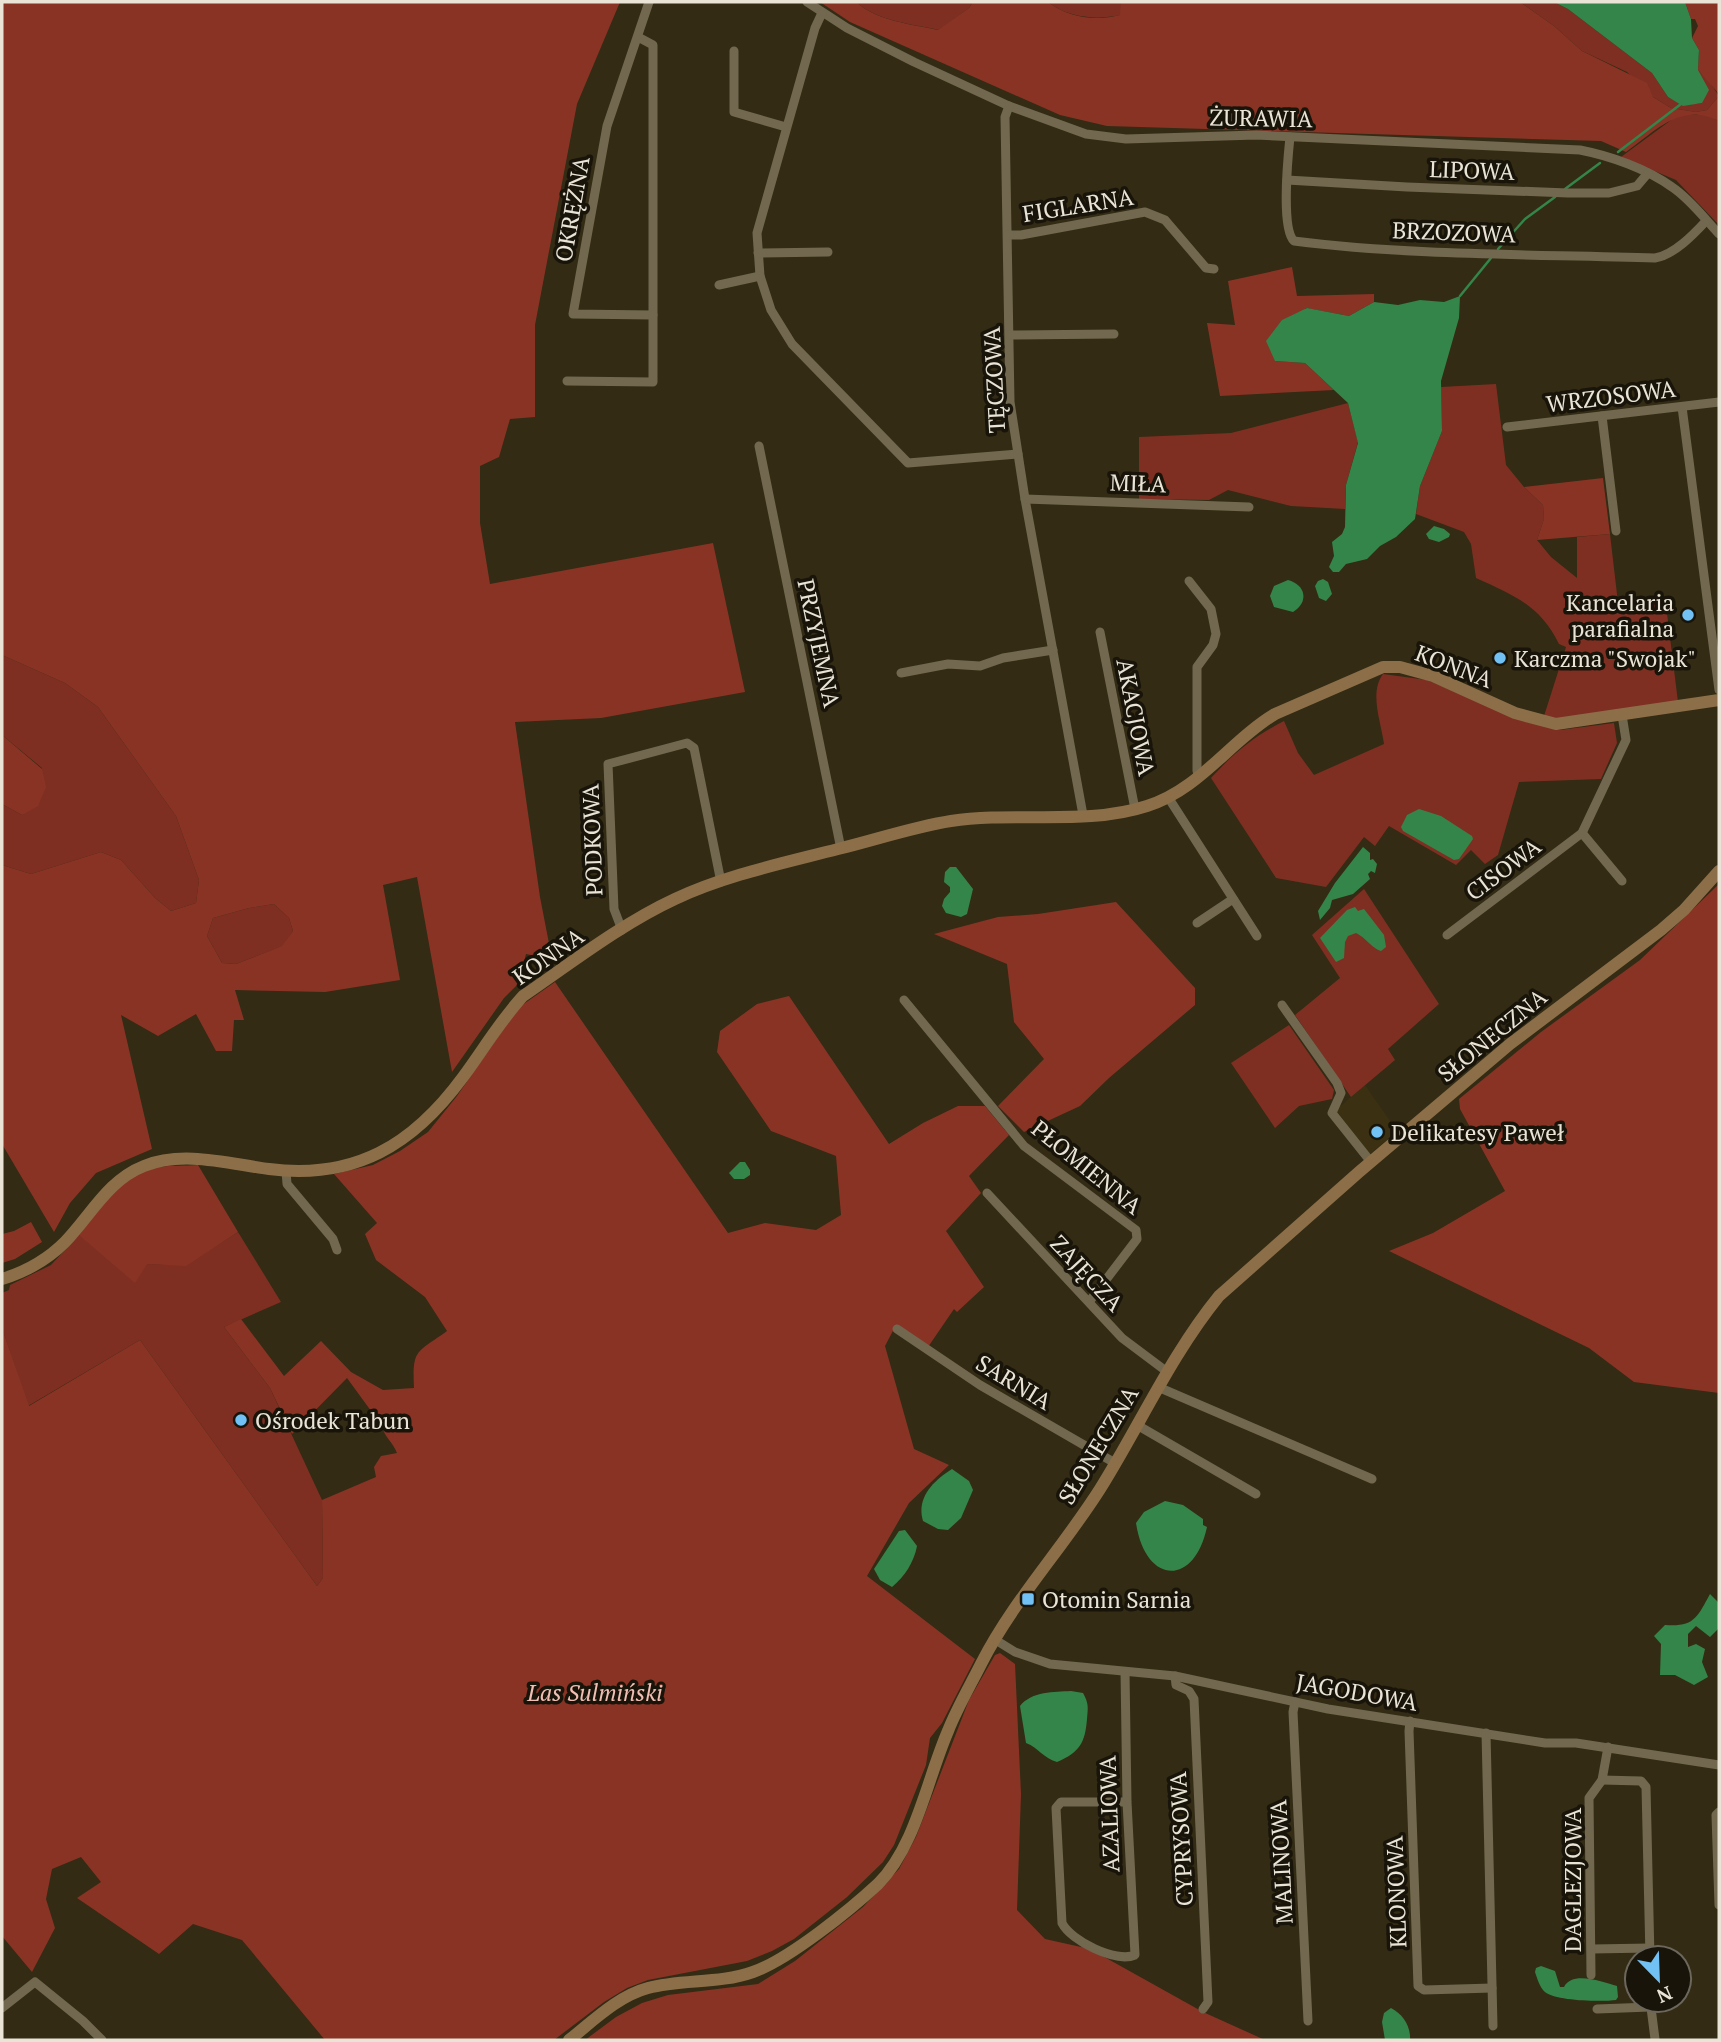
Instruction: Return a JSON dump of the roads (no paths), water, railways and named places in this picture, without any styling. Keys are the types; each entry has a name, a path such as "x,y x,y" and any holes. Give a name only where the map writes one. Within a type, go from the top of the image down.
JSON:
{"street":[{"name":"OKRĘŻNA","path":"649,2 607,126 573,314 653,315"},
{"name":"ŻURAWIA","path":"807,2 867,39 1009,106 1073,130 1108,137 1290,136 1580,149 1595,152 1648,173 1674,188 1719,234"},
{"path":"822,13 815,28 757,233 760,276 771,310 792,344 908,463 1018,454"},
{"path":"567,381 653,382 653,45 638,37"},
{"path":"734,51 734,112 786,127"},
{"name":"TĘCZOWA","path":"1009,106 1005,117 1010,402 1025,499 1083,815"},
{"name":"BRZOZOWA","path":"1290,136 1287,180 1288,231 1291,239 1328,245 1655,258 1671,251 1706,220"},
{"name":"LIPOWA","path":"1287,180 1595,193 1637,186 1648,173"},
{"name":"FIGLARNA","path":"1008,236 1145,212 1162,218 1206,268 1214,269"},
{"path":"758,253 828,252"},
{"path":"719,285 760,276"},
{"path":"1010,335 1114,334"},
{"name":"WRZOSOWA","path":"1507,427 1719,402"},
{"path":"1682,407 1719,690"},
{"path":"1602,416 1616,531"},
{"name":"PRZYJEMNA","path":"759,446 841,849"},
{"name":"MIŁA","path":"1025,499 1249,507"},
{"path":"1189,581 1211,609 1216,634 1213,645 1197,667 1197,771 1201,775"},
{"name":"AKACJOWA","path":"1100,632 1135,809"},
{"path":"901,673 948,664 980,666 1003,658 1053,650"},
{"name":"KONNA","path":"2,1279 22,1272 55,1251 108,1189 142,1166 166,1159 189,1159 286,1171 318,1171 358,1162 381,1153 410,1135 450,1095 523,996 622,930 673,900 721,882 951,821 1083,815 1135,809 1168,797 1201,775 1259,724 1290,707 1383,667 1401,667 1433,676 1515,713 1543,722 1564,724 1719,700"},
{"name":"CISOWA","path":"1447,935 1582,833 1626,740 1622,715"},
{"name":"PODKOWA","path":"622,930 614,909 608,764 687,743 694,748 721,882"},
{"path":"1168,797 1257,936"},
{"path":"1582,833 1622,881"},
{"name":"SŁONECZNA","path":"569,2040 639,1991 657,1986 734,1978 765,1967 795,1948 879,1883 895,1863 907,1840 948,1730 994,1639 1099,1490 1166,1371 1219,1296 1371,1162 1510,1045 1661,930 1684,910 1719,871"},
{"path":"1197,923 1233,899"},
{"name":"PŁOMIENNA","path":"904,1000 1024,1146 1136,1230 1137,1239 1088,1302"},
{"path":"1282,1005 1337,1083 1341,1093 1332,1113 1371,1162"},
{"path":"286,1171 287,1184 333,1239 337,1250"},
{"name":"ZAJĘCZA","path":"987,1193 1122,1338 1166,1371"},
{"name":"SARNIA","path":"897,1329 979,1385 1115,1463"},
{"path":"1158,1387 1372,1479"},
{"path":"1136,1425 1256,1494"},
{"name":"JAGODOWA","path":"994,1639 1014,1652 1038,1661 1175,1676 1295,1702 1410,1721 1545,1743 1608,1747 1719,1765"},
{"name":"AZALIOWA","path":"1125,1672 1127,1801 1135,1955 1127,1958 1097,1950 1066,1933 1062,1923 1056,1808 1061,1802 1127,1801"},
{"name":"CYPRYSOWA","path":"1175,1676 1176,1685 1189,1691 1194,1699 1208,2002 1203,2009"},
{"name":"MALINOWA","path":"1295,1702 1293,1712 1308,2021"},
{"name":"KLONOWA","path":"1410,1721 1418,1986 1424,1990 1492,1988"},
{"path":"1486,1733 1493,2026"},
{"name":"DAGLEZJOWA","path":"1591,1975 1589,1798 1602,1780 1608,1747"},
{"path":"1602,1780 1641,1781 1646,1787 1650,1944"},
{"path":"1718,1813 1719,1905"},
{"path":"1592,1949 1623,1951"},
{"path":"2,2008 35,1982 102,2040"},
{"path":"1597,2009 1623,2007"},
{"path":"1651,2014 1655,2039"}],"waterway":[{"path":"1618,152 1681,104"},
{"path":"1565,189 1600,163"},
{"path":"1498,249 1525,219 1555,197"},
{"path":"1460,296 1491,258"}],"place":[{"name":"Kancelaria parafialna","path":"1688,615"},
{"name":"Karczma \"Swojak\"","path":"1500,658"},
{"name":"Delikatesy Paweł","path":"1377,1132"},
{"name":"Ośrodek Tabun","path":"241,1420"},
{"name":"Otomin Sarnia","path":"1028,1599"}],"park label":[{"name":"Las Sulmiński","path":"595,1692"}]}
